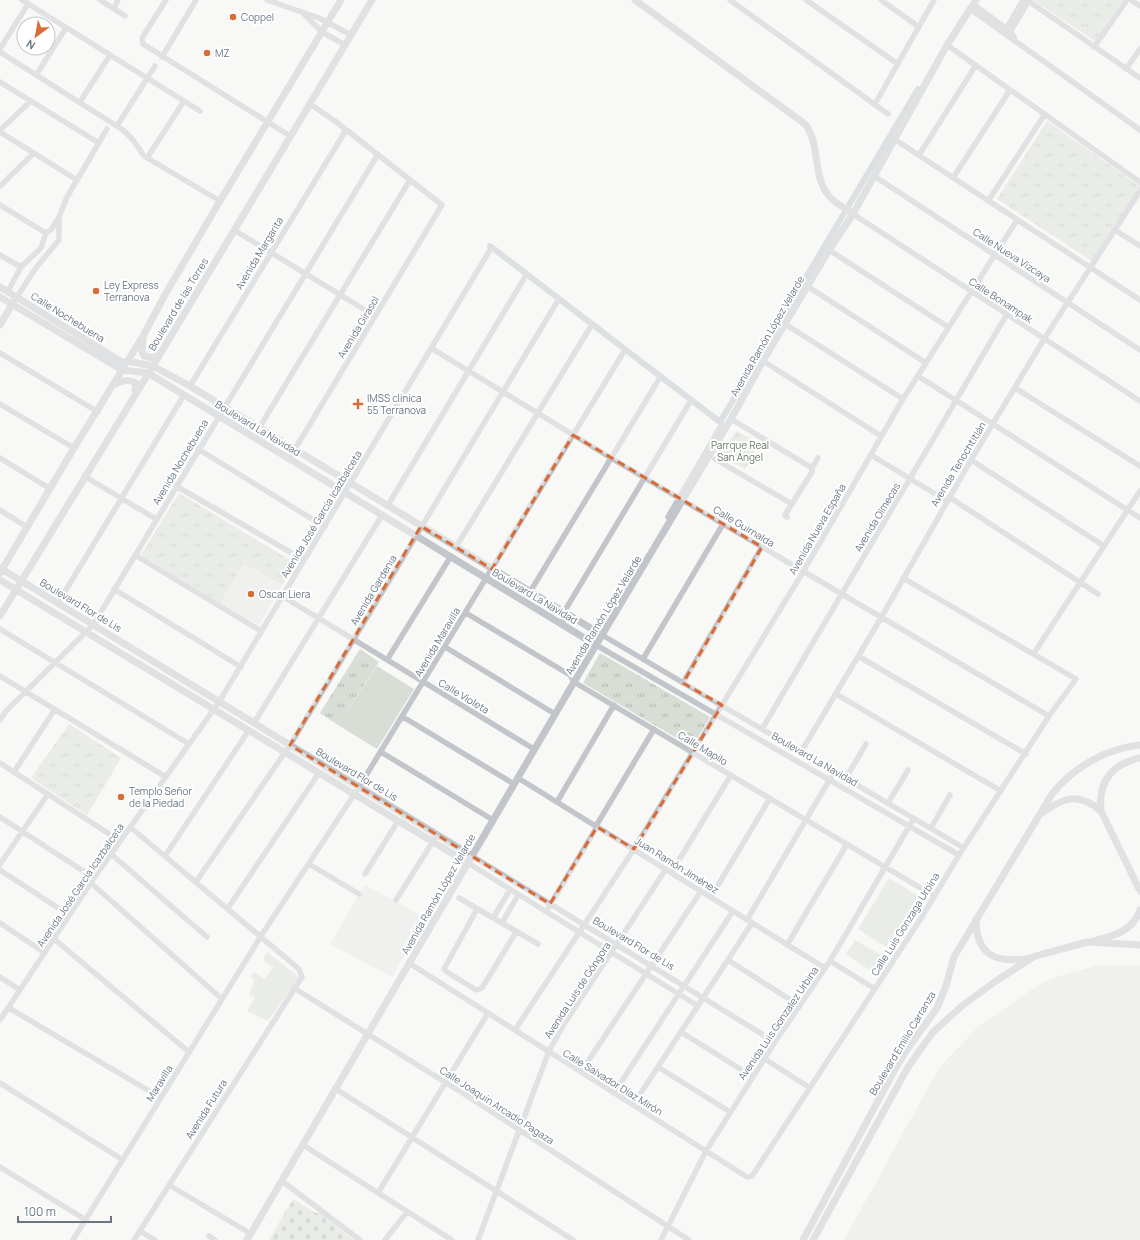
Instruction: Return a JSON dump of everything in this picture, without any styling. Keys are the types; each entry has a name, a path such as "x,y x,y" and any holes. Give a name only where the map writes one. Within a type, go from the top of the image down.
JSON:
{"street":[{"path":"22,0 200,111"},
{"path":"100,0 125,16"},
{"path":"114,9 118,0"},
{"path":"166,0 142,38 142,42 145,46 290,136"},
{"path":"162,57 196,0"},
{"path":"267,0 328,22 351,35"},
{"name":"Boulevard de las Torres","path":"1,570 49,488 98,412 220,201 341,0"},
{"name":"Boulevard de las Torres","path":"0,616 84,476 153,366 372,0"},
{"path":"635,0 805,124 811,132 814,140 821,182 828,196 849,211"},
{"path":"730,0 888,114"},
{"path":"806,0 898,64"},
{"path":"881,0 919,27"},
{"path":"875,104 934,0"},
{"path":"1007,32 1027,0 1140,78"},
{"path":"1094,46 1127,0"},
{"path":"1131,0 1140,6"},
{"path":"0,49 28,4"},
{"path":"973,4 1015,40 1140,130"},
{"name":"Avenida Ramón López Velarde","path":"249,1237 534,749 681,500 731,419 763,361 829,250 849,211 874,176 947,45 973,4"},
{"path":"301,12 322,32 345,45"},
{"path":"36,75 66,28"},
{"path":"947,45 1140,182"},
{"path":"1126,69 1140,49"},
{"path":"0,52 117,126 129,135 147,158 220,201"},
{"path":"80,102 110,55"},
{"path":"918,155 976,65"},
{"path":"117,126 155,66"},
{"path":"0,82 99,143"},
{"path":"953,178 1010,90"},
{"path":"31,101 0,131 77,180"},
{"path":"147,158 184,101"},
{"path":"259,428 410,180 378,154 310,104"},
{"path":"988,200 1045,114"},
{"path":"1,300 8,291 21,267 41,248 48,232 59,216 64,202 107,129"},
{"name":"Avenida Margarita","path":"190,386 270,252 346,130"},
{"path":"894,139 1140,300"},
{"path":"0,186 34,153"},
{"name":"Avenida Nochebuena","path":"0,720 93,624 304,273 378,154"},
{"name":"Calle Nueva Vizcaya","path":"874,176 1140,350"},
{"name":"Avenida Girasol","path":"289,459 442,205 410,180"},
{"name":"Avenida Tenochtitlán","path":"801,752 881,618 948,499 1044,338 1140,191"},
{"path":"0,205 48,232 60,234"},
{"name":"Calle Bonampak","path":"849,211 1140,401"},
{"path":"0,325 35,269 57,244 60,234 59,216"},
{"name":"Avenida Nueva España","path":"514,1030 634,849 803,572 903,399 1017,220"},
{"path":"234,230 374,316"},
{"path":"1115,230 1140,246"},
{"name":"Avenida José García Icazbalceta","path":"0,1020 92,880 219,702 490,250"},
{"path":"829,250 948,327"},
{"path":"0,255 21,267"},
{"path":"388,505 524,277"},
{"path":"807,286 926,363"},
{"name":"Calle Nochebuena","path":"0,287 125,365"},
{"name":"Calle Nochebuena","path":"1,300 12,304 125,365"},
{"name":"Avenida Gardenia","path":"196,882 290,745 558,302"},
{"name":"Avenida Olmecas","path":"762,729 1007,314"},
{"path":"785,324 903,399"},
{"path":"456,547 590,326"},
{"path":"143,336 142,352 145,357 153,358 162,351"},
{"name":"Calle Guirnalda","path":"431,348 681,500 1049,716"},
{"path":"0,353 98,412"},
{"name":"Avenida Maravilla","path":"261,936 360,788 623,353"},
{"path":"763,361 881,436"},
{"name":"Boulevard La Navidad","path":"125,365 153,366 190,386 643,660 964,848"},
{"name":"Boulevard La Navidad","path":"125,365 148,373 596,645 830,779 909,827 960,855"},
{"path":"918,376 1140,518"},
{"path":"530,592 659,379"},
{"path":"113,385 125,380 130,380 137,386 134,395"},
{"path":"1015,388 1140,466"},
{"path":"58,603 184,395"},
{"path":"563,624 564,612 690,402"},
{"path":"0,404 74,448"},
{"path":"731,419 812,468"},
{"path":"681,500 722,424"},
{"path":"198,449 325,526"},
{"path":"871,455 948,499 1098,594"},
{"path":"0,458 49,488"},
{"path":"787,517 786,515 812,472 812,468 818,458"},
{"path":"715,459 792,504"},
{"path":"971,460 1104,546"},
{"path":"84,476 156,519"},
{"path":"176,486 304,560"},
{"path":"903,578 1034,654 1140,491"},
{"path":"0,510 27,527"},
{"path":"254,723 382,515"},
{"path":"643,660 723,524"},
{"path":"683,683 762,548"},
{"path":"134,555 261,631"},
{"path":"387,660 451,556"},
{"name":"Boulevard Flor de Lis","path":"1,570 93,624 776,1042"},
{"name":"Boulevard Flor de Lis","path":"0,580 468,863 698,1006"},
{"path":"114,589 241,667"},
{"name":"Calle Violeta","path":"282,596 534,749"},
{"name":"Calle Mapilo","path":"466,613 570,675 574,682 934,896"},
{"path":"0,629 189,744"},
{"path":"445,647 555,714"},
{"name":"Calle Luis Gonzaga Urbina","path":"747,1177 754,1174 875,989 1049,716 1076,679 1034,654"},
{"path":"858,656 1026,754"},
{"path":"0,676 166,777"},
{"path":"836,694 1001,791"},
{"path":"557,802 614,706"},
{"path":"14,772 55,709"},
{"name":"Juan Ramón Jiménez","path":"402,717 516,781 557,802 826,968"},
{"path":"546,912 654,729"},
{"path":"165,856 249,730"},
{"path":"846,778 866,744"},
{"name":"Boulevard Emilio Carranza","path":"803,1240 893,1073 906,1051 937,1008 946,986 954,957 1061,783 1083,765 1110,752 1140,745"},
{"path":"381,752 493,820"},
{"path":"1101,811 1101,793 1106,780 1120,764 1140,758"},
{"path":"0,763 120,841"},
{"path":"888,803 908,770"},
{"path":"633,1105 728,960 834,772"},
{"path":"228,908 319,773"},
{"path":"671,873 731,775"},
{"path":"0,864 48,794"},
{"path":"931,828 950,795"},
{"path":"711,897 770,798"},
{"path":"1040,815 1057,803 1070,798 1091,802 1101,811 1140,891"},
{"path":"0,817 92,880 222,999"},
{"name":"Avenida Luis Gonzalez Urbina","path":"661,1240 706,1151 730,1112 826,968 914,818"},
{"path":"365,874 398,821"},
{"path":"130,827 261,936"},
{"path":"396,900 437,835"},
{"path":"787,945 847,844"},
{"path":"112,854 207,937"},
{"path":"309,864 359,894"},
{"name":"Avenida Luis de Góngora","path":"478,1240 521,1131 549,1052 564,1024 666,869"},
{"path":"0,870 69,915"},
{"path":"493,918 510,890"},
{"path":"581,1072 701,891"},
{"path":"502,924 518,895"},
{"path":"459,898 538,944"},
{"path":"477,909 444,969 476,990 482,988 516,932"},
{"path":"1088,942 1117,935 1128,929 1137,918 1140,910"},
{"path":"614,1093 733,911"},
{"path":"976,919 978,939 988,953 1004,960 1033,958"},
{"path":"0,923 45,953"},
{"name":"Avenida Futura","path":"134,1240 302,977 301,972 266,943 261,936"},
{"name":"Maravilla","path":"73,1240 261,936"},
{"path":"54,939 189,1052"},
{"name":"Boulevard Emilio Carranza","path":"813,1240 908,1067 933,1032 962,1005 1033,958 1088,942 1140,945"},
{"path":"728,960 800,1006"},
{"path":"830,961 875,989"},
{"name":"Calle Salvador Díaz Mirón","path":"410,963 747,1177"},
{"path":"0,977 20,990"},
{"name":"Calle Joaquín Arcadio Pagaza","path":"294,988 446,1082 689,1240"},
{"path":"8,1008 161,1098"},
{"path":"378,1193 488,1013"},
{"path":"681,1032 753,1077"},
{"path":"765,1059 810,1088"},
{"path":"658,1067 730,1112"},
{"path":"0,1083 123,1160"},
{"path":"336,1089 573,1240"},
{"path":"303,1145 452,1240"},
{"path":"0,1167 86,1220"},
{"path":"282,1181 360,1240"},
{"path":"169,1185 249,1237"},
{"path":"385,1240 407,1212"},
{"path":"140,1231 155,1240"},
{"path":"209,1236 215,1240"}],"highlighted area":[{"path":"573,435 762,547 683,683 722,705 634,849 597,827 550,904 290,745 421,526 492,569"}],"shaded area":[{"name":"Oscar Liera","path":"244,563 282,585 259,626 220,603"},
{"path":"365,885 426,918 392,977 330,944"},
{"path":"1140,965 1140,1240 844,1240 939,1068 978,1027 1040,984 1056,977 1096,966"}],"green space":[{"path":"1033,0 1123,0 1095,41"},
{"path":"1047,121 1140,186 1093,262 997,199"},
{"name":"Parrque Real San Ángel","path":"736,431 760,443 745,469 725,459 726,456 722,454"},
{"path":"179,493 295,563 282,585 244,563 220,603 141,555"},
{"path":"360,649 379,662 338,725 320,713"},
{"path":"600,653 710,717 692,747 583,683"},
{"path":"377,666 414,689 377,749 338,725"},
{"path":"69,724 121,758 87,815 31,778"},
{"path":"889,878 918,896 886,947 858,929"},
{"path":"855,940 881,955 871,971 846,954"},
{"path":"267,952 299,977 268,1021 247,1011 255,998 249,994 255,980 251,977 254,972 265,979 273,967 263,960"},
{"path":"293,1199 316,1213 320,1213 354,1240 269,1240"}],"waterway":[{"path":"490,246 720,422 918,89"}],"place":[{"name":"Coppel","path":"233,17"},
{"name":"MZ","path":"207,53"},
{"name":"Ley Express Terranova","path":"96,291"},
{"name":"IMSS clinica 55 Terranova","path":"358,404"},
{"name":"Oscar Liera","path":"251,594"},
{"name":"Templo Señor de la Piedad","path":"121,797"}]}
